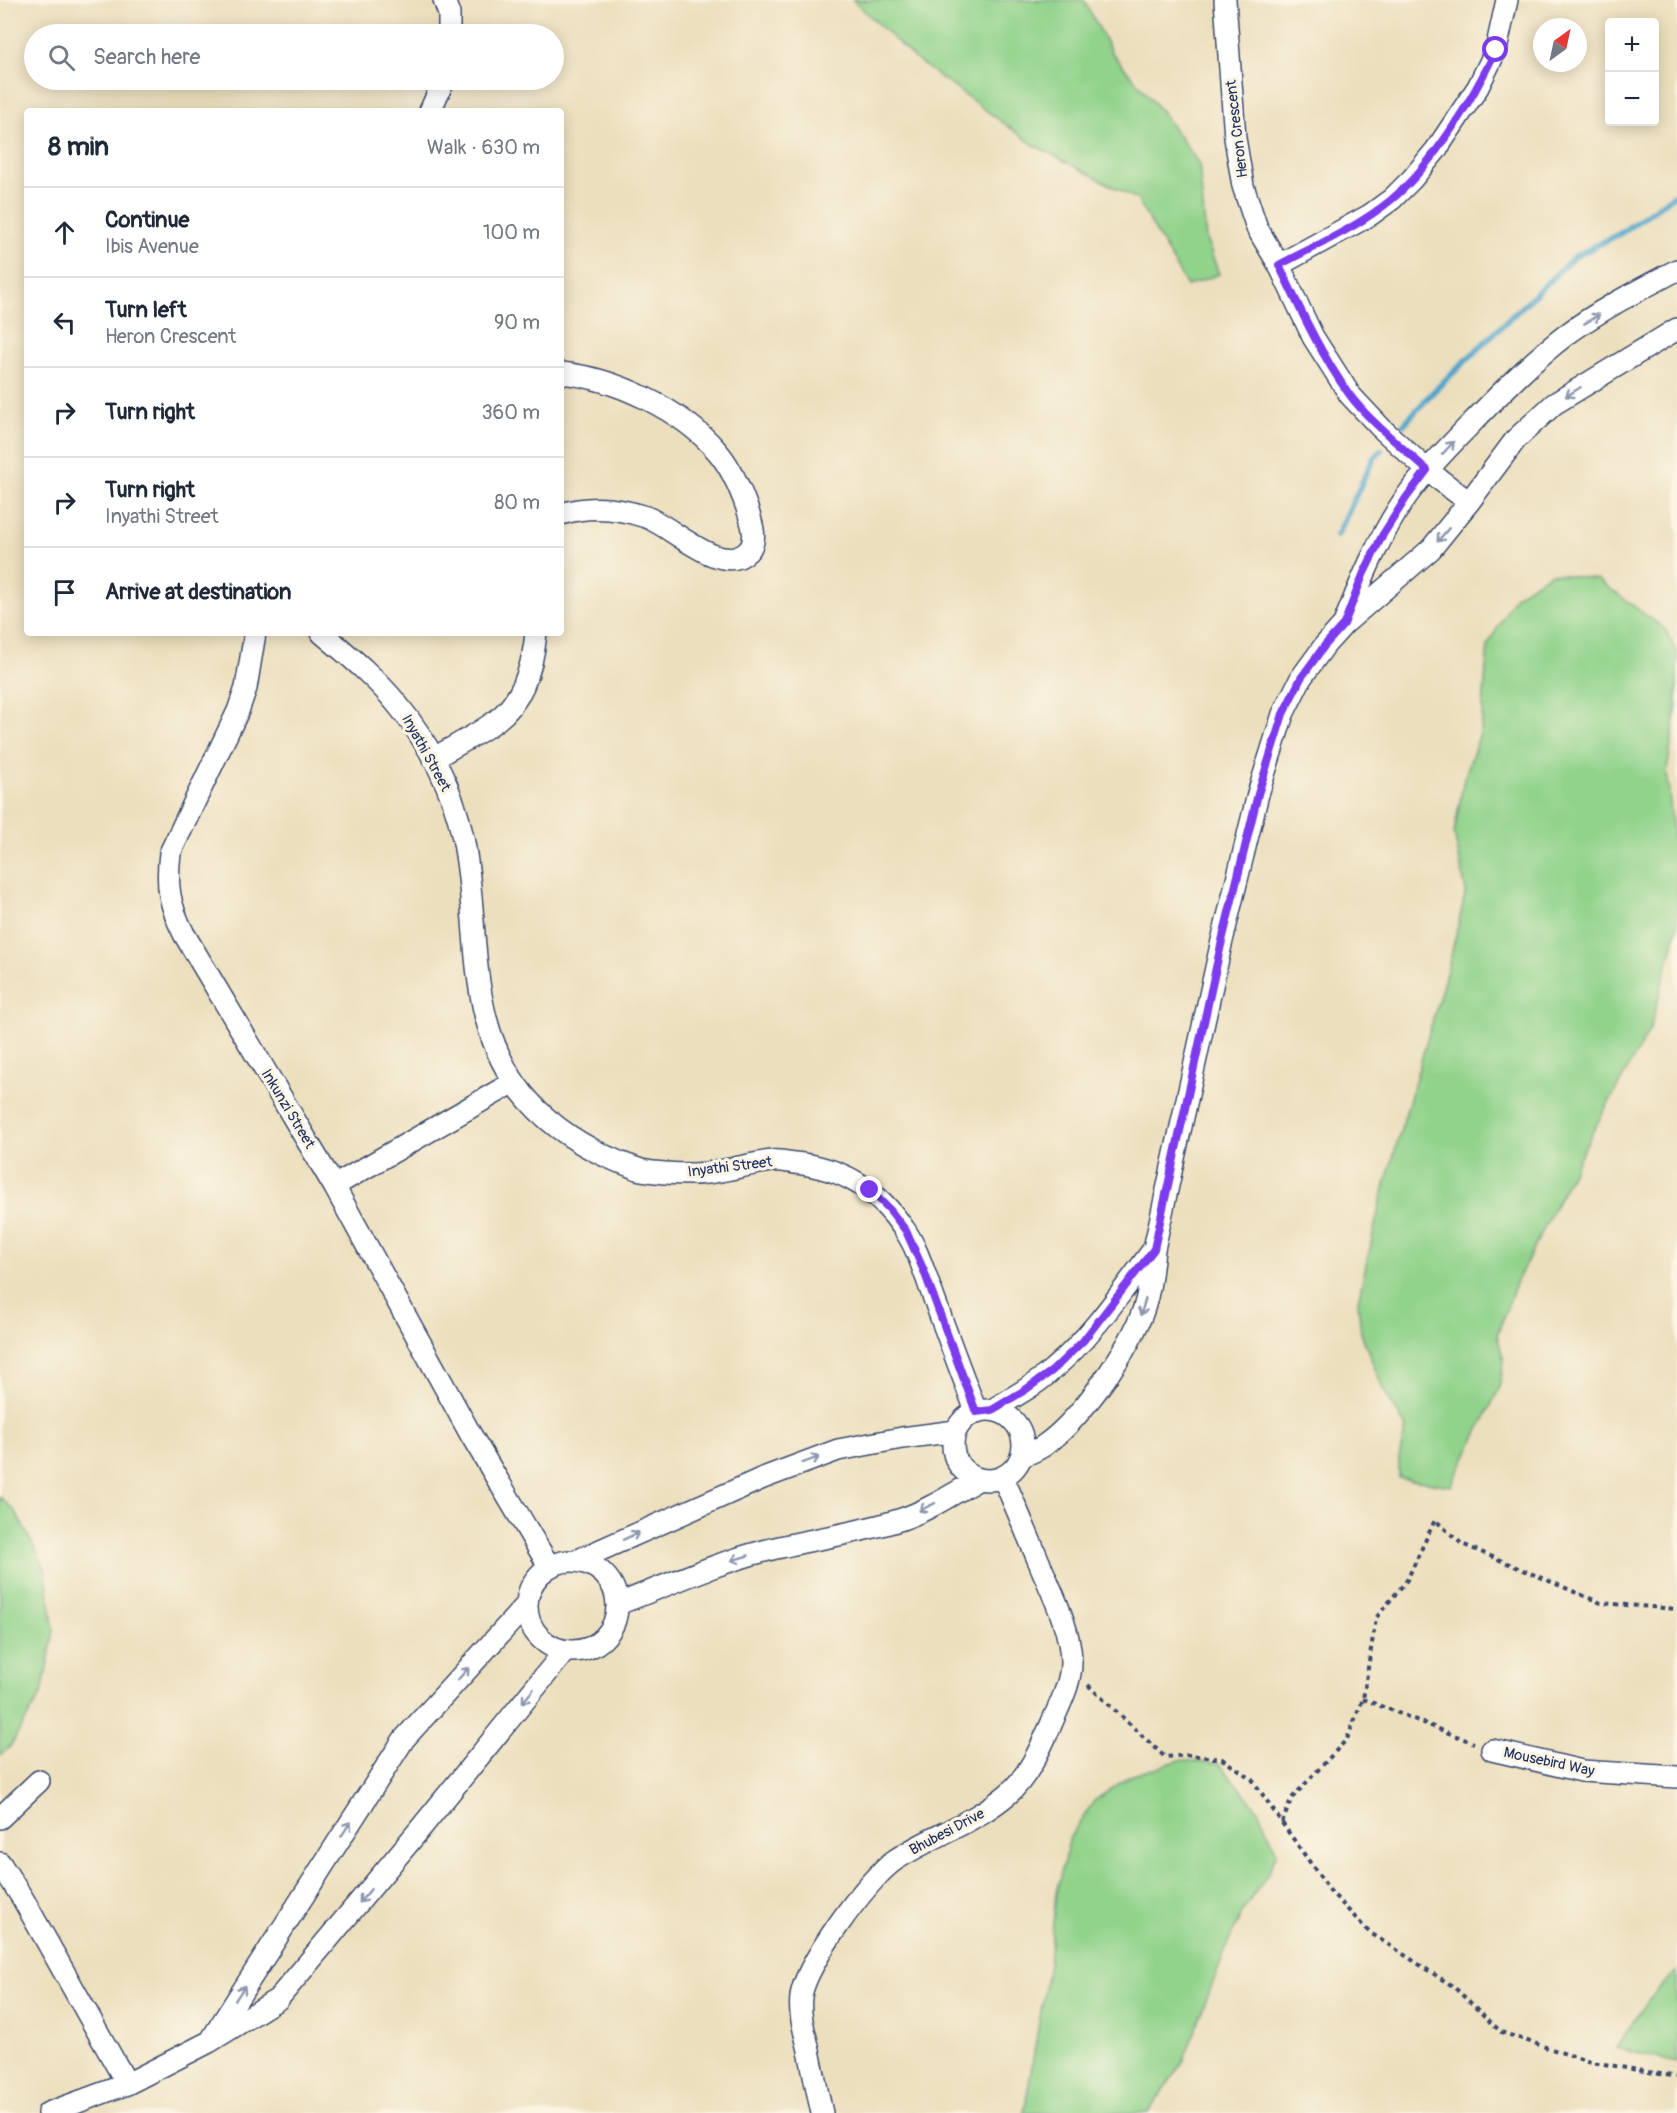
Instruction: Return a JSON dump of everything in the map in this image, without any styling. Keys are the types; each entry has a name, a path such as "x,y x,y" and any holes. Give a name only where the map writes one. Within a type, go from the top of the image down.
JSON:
{"street":[{"path":"444,0 449,14 449,24"},
{"name":"Heron Crescent","path":"1225,0 1234,138 1243,186 1257,228 1279,265 1313,337 1350,395 1381,428 1427,470 1469,502"},
{"path":"1279,265 1370,215 1392,199 1412,179 1436,150 1478,87 1496,50 1507,0"},
{"path":"431,108 439,90"},
{"path":"1344,624 1363,575 1382,536 1427,470 1512,380 1567,334 1677,270"},
{"path":"1021,1457 1046,1444 1074,1417 1125,1349 1144,1309 1152,1272 1154,1249 1221,945 1258,794 1283,714 1301,678 1344,624 1431,549 1516,439 1554,404 1677,329"},
{"path":"564,373 606,383 643,396 679,417 702,435 719,453 742,495 750,518 753,543 749,550 740,557 717,558 648,518 622,511 580,508 564,513"},
{"name":"Inkunzi Street","path":"255,636 246,688 238,711 170,853 167,878 169,899 184,934 334,1186 471,1436 549,1566"},
{"name":"Inyathi Street","path":"326,636 361,666 397,704 433,759 452,799 463,835 469,872 480,997 490,1036 503,1066 528,1101 550,1122 579,1143 639,1170 696,1174 775,1160 811,1164 848,1176 870,1190 890,1210 906,1231 984,1411"},
{"path":"433,759 498,719 512,704 533,661 536,636"},
{"path":"334,1186 514,1082"},
{"path":"984,1411 1002,1412 1011,1418 1018,1426 1023,1447 1021,1457 1011,1472 995,1479 979,1479 969,1475 956,1460 953,1450 956,1431 964,1419 1025,1390 1052,1371 1083,1341 1154,1249"},
{"path":"578,1560 601,1570 610,1580 616,1592 618,1604 616,1618 611,1630 602,1640 578,1651 565,1651 552,1647 541,1639 530,1623 527,1604 530,1589 537,1576 549,1566 563,1561 578,1560 762,1478 838,1450 956,1431"},
{"name":"Bhubesi Drive","path":"822,2113 801,2015 801,1995 808,1975 825,1944 864,1893 892,1862 983,1814 1011,1792 1042,1743 1070,1674 1071,1659 1057,1604 1003,1477"},
{"path":"618,1604 716,1565 764,1551 903,1518 979,1479"},
{"path":"209,2042 404,1739 527,1604"},
{"path":"48,2113 127,2084 209,2042 278,1999 565,1651"},
{"name":"Mousebird Way","path":"1492,1750 1582,1771 1677,1777"},
{"path":"0,1818 39,1781"},
{"path":"0,1863 23,1899 127,2084"}],"path":[{"path":"1282,1823 1293,1798 1347,1739 1364,1699 1376,1618 1407,1580 1435,1520 1462,1544 1600,1603 1677,1609"},
{"path":"1070,1674 1080,1678 1165,1756 1190,1755 1222,1759 1252,1779 1331,1892 1369,1932 1454,1987 1501,2032 1587,2061 1677,2077"},
{"path":"1364,1699 1492,1750"}],"green space":[{"path":"853,0 1084,0 1112,53 1161,111 1199,164 1206,239 1219,274 1187,286 1137,199 1034,145 915,59"},
{"path":"1551,573 1598,580 1665,629 1677,652 1677,704 1667,772 1677,874 1677,929 1650,1029 1593,1131 1516,1283 1497,1335 1504,1361 1499,1389 1451,1486 1399,1478 1399,1458 1406,1427 1383,1389 1361,1333 1358,1301 1381,1199 1450,960 1466,891 1454,833 1464,779 1481,731 1488,645 1515,596"},
{"path":"0,1497 15,1511 45,1568 54,1631 42,1693 9,1748 0,1755"},
{"path":"1180,1760 1219,1763 1258,1810 1277,1852 1268,1874 1244,1909 1227,1945 1184,2060 1148,2113 1024,2113 1049,1963 1056,1893 1070,1837 1094,1801 1130,1776"},
{"path":"1677,1971 1677,2063 1616,2048 1649,1999"}],"waterway":[{"path":"1403,425 1433,392 1574,257 1621,233 1677,193"},
{"path":"1337,536 1373,459 1381,450"}],"route":[{"path":"870,1190 890,1210 906,1231 924,1271 976,1412 992,1410 1052,1371 1083,1341 1109,1310 1154,1249 1221,945 1258,794 1283,714 1301,678 1344,624 1363,575 1382,536 1427,470 1381,428 1350,395 1313,337 1279,265 1370,215 1392,199 1436,150 1478,87 1496,50"}]}
